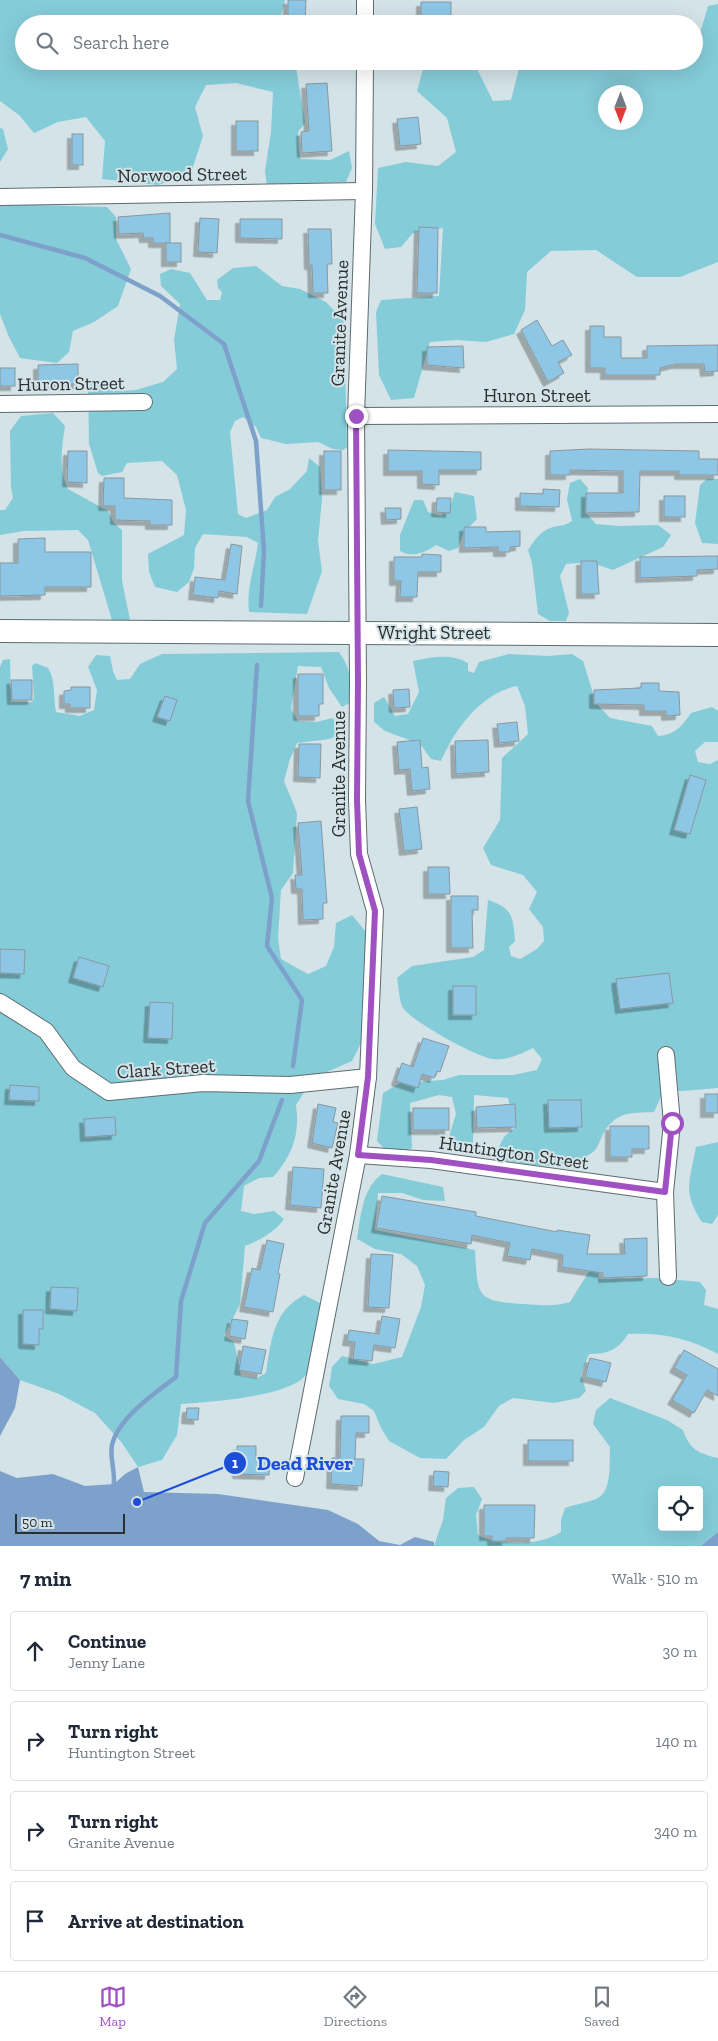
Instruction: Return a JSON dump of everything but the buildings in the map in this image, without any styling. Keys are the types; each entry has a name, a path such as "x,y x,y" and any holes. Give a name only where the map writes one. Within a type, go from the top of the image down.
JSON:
{"main road":[{"name":"Wright Street","path":"0,632 718,635"}],"street":[{"path":"365,0 365,15"},
{"name":"Granite Avenue","path":"296,1478 358,1155 368,1077 375,911 359,854 357,800 356,416 364,191 365,70"},
{"name":"Norwood Street","path":"0,197 364,191"},
{"name":"Huron Street","path":"0,404 144,402"},
{"name":"Huron Street","path":"356,416 718,414"},
{"name":"Clark Street","path":"0,1002 46,1031 73,1068 109,1092 203,1083 290,1085 368,1077"},
{"path":"666,1055 672,1123 665,1192 668,1277"},
{"name":"Huntington Street","path":"358,1155 431,1160 665,1192"}],"shaded area":[{"path":"0,0 285,0 281,15 15,15 15,70 296,70 305,123 298,132 300,159 330,160 349,151 352,168 346,182 298,184 291,189 267,186 265,171 271,132 273,92 236,83 206,85 195,107 203,136 191,173 158,185 102,179 105,141 86,117 58,122 34,133 19,115 0,101"},
{"path":"718,4 718,262 680,277 637,277 596,250 551,251 527,272 525,310 514,334 486,342 457,340 430,342 414,398 391,400 379,375 376,312 381,300 439,296 443,228 413,233 401,247 385,249 375,224 378,168 406,162 438,166 456,152 447,118 417,91 423,70 478,70 493,101 511,100 519,70 703,70 703,23 708,6"},
{"path":"0,128 3,129 8,149 0,162"},
{"path":"0,204 107,207 116,217 116,239 131,269 118,306 94,322 73,331 69,352 57,363 20,358 0,314"},
{"path":"256,266 282,286 300,289 326,302 344,321 347,447 343,450 333,449 318,442 286,444 261,438 256,427 243,417 235,421 230,432 238,514 246,518 267,510 275,497 290,489 307,471 309,458 320,467 322,499 318,541 322,571 307,614 249,612 250,586 258,543 247,537 203,534 195,548 194,568 189,582 177,592 155,587 149,572 148,554 184,535 186,510 177,475 162,461 127,463 122,472 102,476 98,473 89,444 88,382 94,380 118,391 136,390 163,382 177,369 174,340 180,304 161,286 160,274 171,269 190,273 207,300 220,300 222,292 218,288 217,280 233,268"},
{"path":"53,413 65,426 62,466 68,489 108,511 114,523 122,530 122,581 130,620 112,620 88,540 78,530 24,531 0,535 0,510 5,510 13,498 11,488 10,431 21,416"},
{"path":"580,479 588,488 585,512 596,524 618,526 658,525 671,535 663,547 613,570 589,562 566,564 560,576 569,613 566,621 550,621 538,614 532,563 528,550 545,530 565,525 572,521 567,499 570,483"},
{"path":"707,479 718,479 718,544 702,543 695,523 700,485"},
{"path":"455,492 474,496 477,519 464,532 458,548 449,551 436,545 418,554 400,551 400,535 414,500 423,500 428,512 441,516 450,507"},
{"path":"339,652 350,676 351,688 351,702 342,707 329,688 321,667 298,666 291,709 298,721 316,722 333,718 340,733 330,739 297,743 290,759 284,781 297,813 293,873 281,890 278,938 281,959 308,974 326,966 334,947 336,923 352,915 366,932 362,1041 352,1061 313,1078 296,1105 297,1125 294,1144 280,1169 273,1177 259,1178 244,1186 241,1211 254,1214 274,1211 284,1219 267,1235 245,1246 240,1304 224,1336 234,1342 241,1376 257,1378 266,1373 272,1338 280,1318 286,1309 304,1295 320,1303 319,1331 313,1363 304,1377 294,1384 281,1389 246,1397 181,1404 177,1435 162,1460 138,1467 122,1443 95,1413 59,1394 20,1380 0,1357 0,667 3,660 10,659 11,702 32,702 34,698 32,666 35,663 48,668 53,684 56,712 80,716 94,710 97,690 88,667 96,655 110,656 117,680 130,679 140,664 162,654"},
{"path":"509,654 549,656 572,654 583,661 596,703 610,718 652,726 658,736 674,732 691,713 712,707 718,711 718,742 705,742 695,751 698,762 710,764 718,760 718,1088 682,1091 664,1090 654,1112 630,1113 618,1118 607,1128 593,1152 572,1163 550,1166 504,1160 498,1149 504,1137 514,1128 508,1098 474,1095 473,1142 464,1152 450,1144 450,1133 456,1114 452,1097 439,1095 410,1103 412,1148 401,1152 386,1150 377,1141 383,1093 400,1083 443,1080 459,1075 513,1075 537,1070 542,1059 533,1048 508,1058 493,1059 473,1052 445,1038 419,1022 403,1008 397,978 412,966 473,957 484,950 488,900 502,906 510,914 515,941 509,947 511,956 520,959 537,949 544,941 543,927 529,909 537,892 523,875 491,865 483,848 500,820 502,758 528,734 525,706 517,686 492,696 481,704 462,725 441,761 431,759 420,744 385,731 374,722 374,703 384,697 395,716 408,714 419,692 413,661 434,657 455,658 468,663 468,671 474,673 479,662"},
{"path":"718,1142 718,1215 712,1224 702,1222 692,1202 689,1186 696,1147"},
{"path":"382,1174 443,1187 445,1201 423,1200 402,1193 378,1193 375,1230 475,1250 479,1287 482,1294 488,1298 508,1303 541,1305 558,1305 570,1302 593,1265 598,1270 599,1279 657,1278 700,1282 706,1290 704,1305 718,1309 718,1354 707,1348 674,1337 652,1334 628,1334 612,1350 589,1354 581,1375 586,1391 579,1398 554,1403 513,1398 499,1406 484,1427 464,1440 446,1459 420,1458 389,1441 374,1411 364,1404 338,1399 329,1386 332,1367 342,1356 373,1364 402,1357 421,1307 425,1285 417,1266 401,1254 375,1249 357,1239 366,1195 375,1180"},
{"path":"0,1357 20,1380 15,1408 0,1436"},
{"path":"610,1398 667,1420 683,1430 688,1442 696,1450 705,1455 718,1458 718,1532 701,1546 434,1546 443,1520 446,1498 458,1488 474,1487 482,1499 476,1515 478,1535 486,1539 508,1543 531,1542 553,1537 561,1532 561,1520 565,1508 596,1499 605,1490 608,1483 610,1447 593,1424 596,1410"},
{"path":"138,1467 144,1492 218,1494 328,1510 358,1524 379,1541 400,1545 415,1537 434,1542 434,1546 0,1546 0,1471 17,1478 53,1474 85,1486 114,1484 125,1474"},
{"path":"718,1532 718,1546 701,1546"}],"waterway":[{"path":"0,235 85,258 160,296 224,344 256,441 264,551 261,606"},
{"path":"257,665 248,801 272,898 267,946 302,1000 293,1066"},
{"path":"113,1488 114,1478 111,1450 116,1435 129,1416 138,1407 176,1377 181,1301 205,1223 259,1161 282,1100"}],"place":[{"name":"Dead River","path":"137,1502"}],"route":[{"path":"356,416 357,800 359,854 375,911 368,1077 358,1155 431,1160 665,1192 672,1123"}]}
